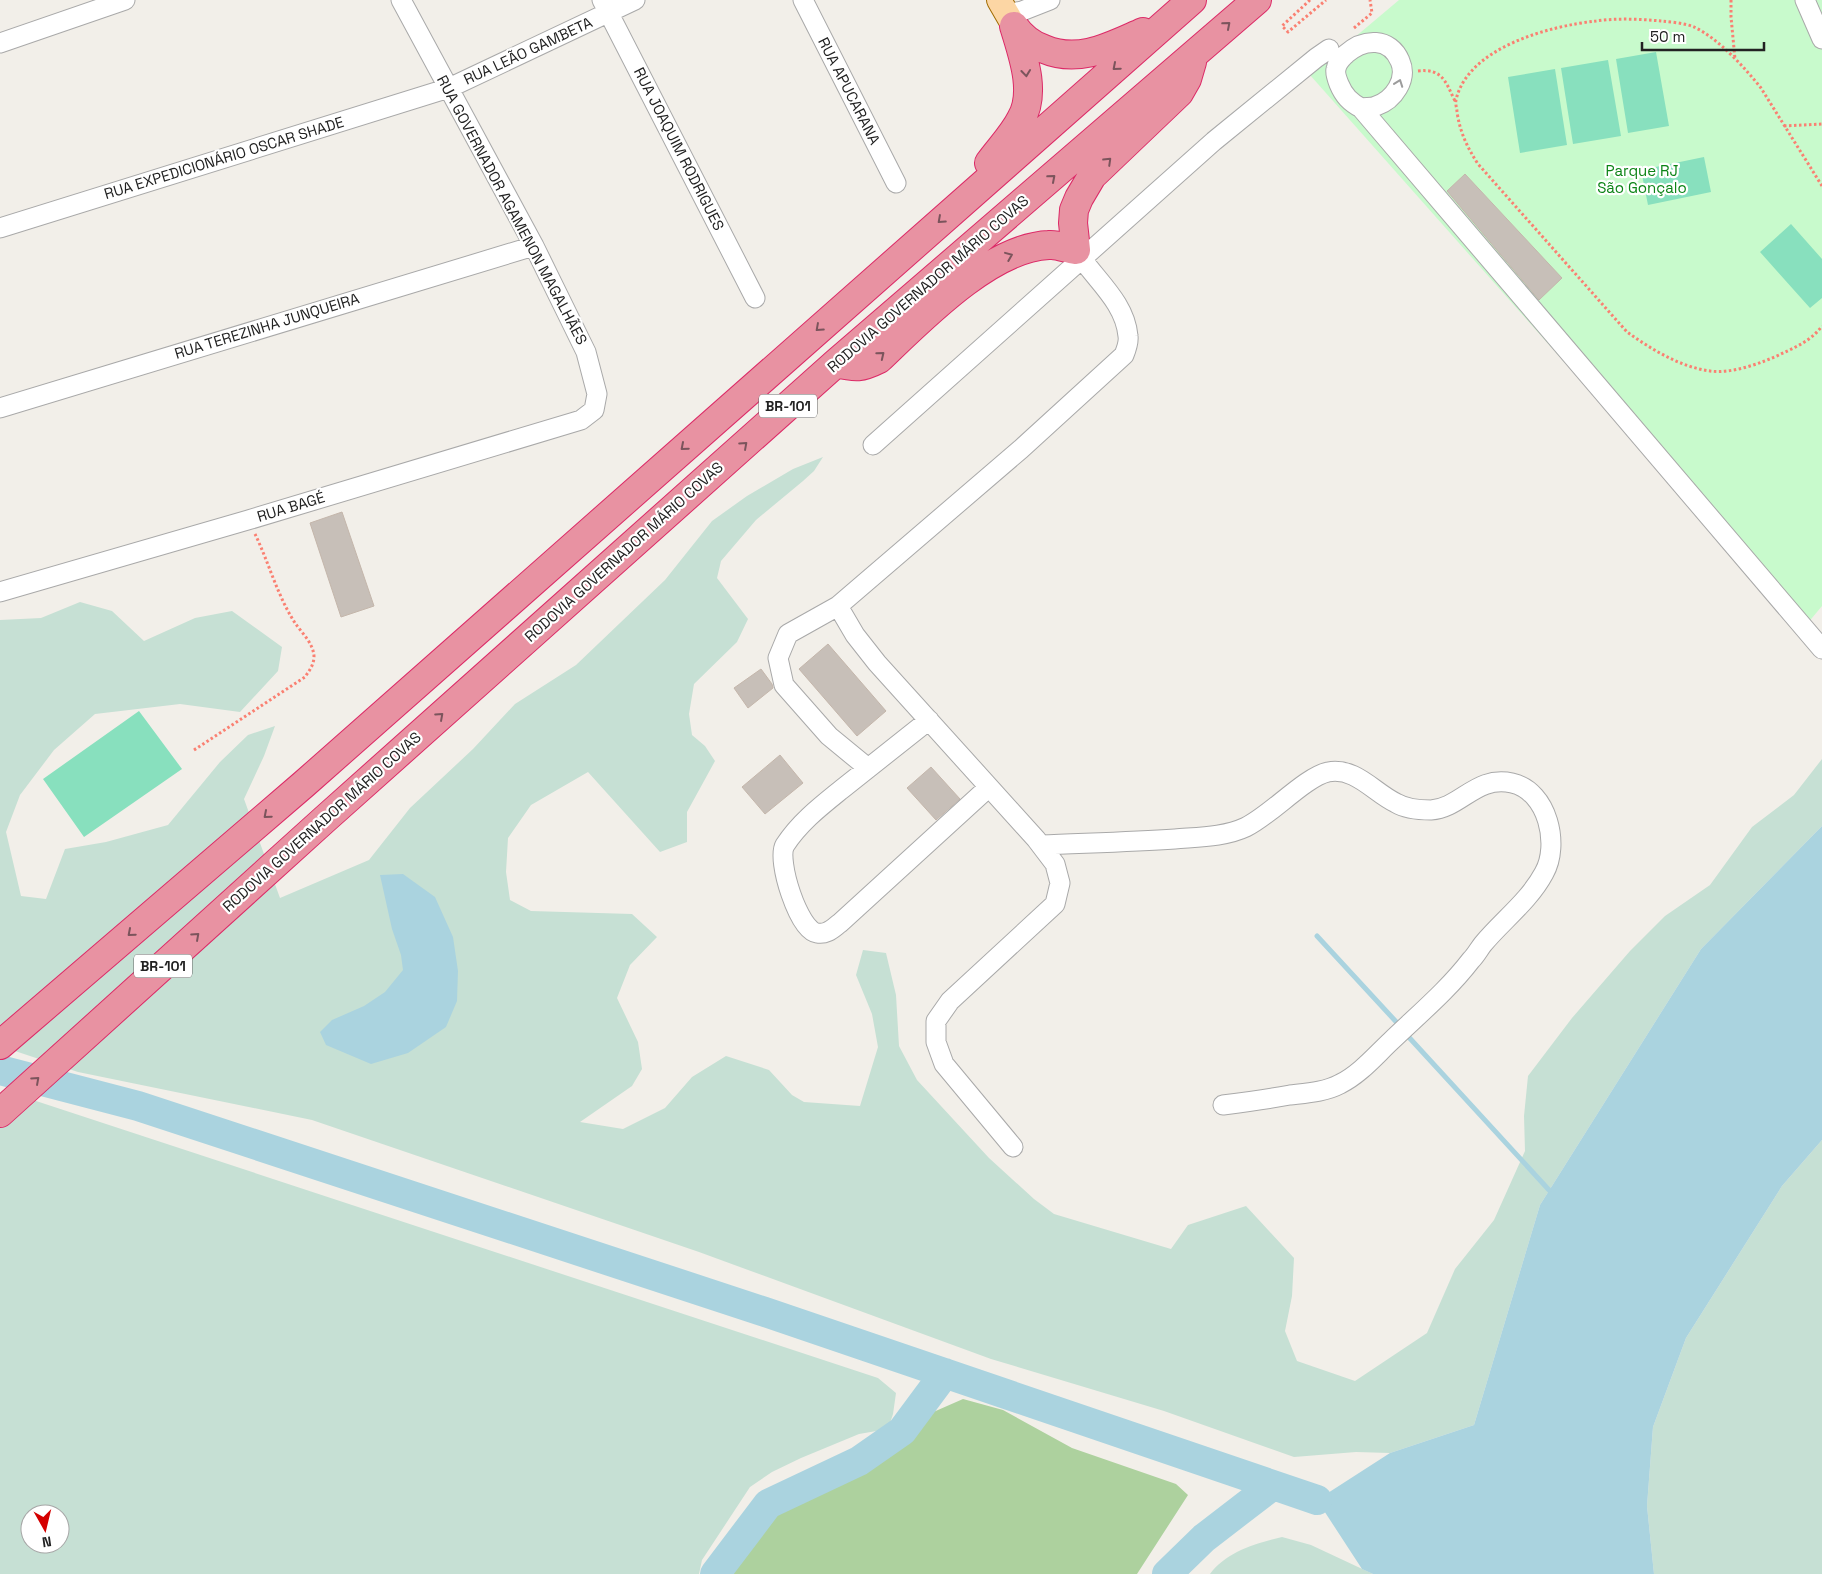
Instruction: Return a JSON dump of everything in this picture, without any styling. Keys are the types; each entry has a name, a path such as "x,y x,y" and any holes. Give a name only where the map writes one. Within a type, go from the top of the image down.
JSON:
{"highway":[{"name":"BR-101","path":"0,1045 304,784 1192,0"},
{"name":"RODOVIA GOVERNADOR MÁRIO COVAS","path":"0,1113 325,818 836,364 1256,0"},
{"path":"1007,13 1018,31 1036,46 1055,54 1073,56 1094,53 1168,22"},
{"path":"961,202 1022,118 1028,94 1026,67 1007,13"},
{"path":"836,364 856,368 879,359 961,285 995,262 1029,248 1051,245 1079,255 1074,210 1079,198 1092,176 1179,93 1195,54"}],"street":[{"path":"0,43 125,0"},
{"name":"RUA GOVERNADOR AGAMENON MAGALHÃES","path":"401,0 534,246 586,352 595,378 598,394 594,410 581,420"},
{"name":"RUA LEÃO GAMBETA","path":"449,88 605,6 635,0"},
{"name":"RUA APUCARANA","path":"803,0 896,182"},
{"path":"1007,13 1022,11 1050,0"},
{"path":"1805,0 1822,39"},
{"name":"RUA JOAQUIM RODRIGUES","path":"605,6 756,298"},
{"path":"1337,79 1335,69 1339,60 1351,49 1364,43 1373,42 1388,45 1397,54 1401,63 1401,83 1387,100 1376,106 1361,108"},
{"path":"873,445 1079,255 1214,141 1322,54 1345,97 1361,108 1822,649"},
{"name":"RUA EXPEDICIONÁRIO OSCAR SHADE","path":"0,228 449,88"},
{"name":"RUA TEREZINHA JUNQUEIRA","path":"0,408 534,246"},
{"path":"868,768 829,736 784,684 778,658 788,634 838,606 1021,449 1124,355 1129,338 1123,316 1112,296 1079,255"},
{"name":"RUA BAGÉ","path":"0,592 581,420"},
{"path":"838,606 860,642 1041,845 1055,864 1060,883 1055,904 950,1001 936,1022 936,1042 944,1064 1013,1147"},
{"path":"929,720 803,821 784,847 785,878 797,908 809,930 816,933 828,932 840,923 989,787"},
{"path":"1041,845 1212,836 1245,828 1266,815 1308,782 1326,772 1344,772 1358,777 1397,804 1412,808 1433,810 1450,804 1475,788 1492,782 1511,783 1526,788 1540,803 1549,823 1552,847 1545,872 1518,908 1483,944 1465,968 1439,996 1358,1073 1340,1084 1322,1090 1224,1105"}],"path":[{"path":"1310,0 1282,26 1288,32 1326,0"},
{"path":"1322,54 1372,14 1370,0"},
{"path":"1731,0 1730,17 1735,59"},
{"path":"1456,102 1463,83 1477,66 1496,51 1514,42 1576,24 1599,20 1647,20 1680,24 1694,28 1714,40 1735,59 1761,88 1822,186"},
{"path":"1402,73 1422,70 1435,72 1444,77 1456,102 1459,125 1465,143 1478,164 1627,332 1641,342 1686,364 1711,371 1761,364 1815,336 1822,326"},
{"path":"1784,126 1822,124"},
{"path":"194,750 305,677 313,664 314,656 310,644 294,622 281,598 264,553 248,520"}],"green space":[{"name":"Parque RJ São Gonçalo","path":"1399,0 1822,0 1822,606 1802,630 1310,75"},
{"path":"1656,52 1669,126 1628,133 1616,59"},
{"path":"1608,60 1621,136 1573,144 1561,68"},
{"path":"1555,69 1567,145 1520,153 1508,77"},
{"path":"1704,157 1711,192 1648,205 1641,170"},
{"path":"1791,224 1822,259 1822,298 1810,308 1760,252"},
{"path":"823,457 814,471 756,520 721,561 717,578 748,619 737,642 694,684 689,714 692,735 705,746 715,761 687,812 687,842 660,852 588,772 531,805 508,838 506,872 510,900 531,911 632,914 657,937 630,965 617,998 638,1042 642,1069 632,1086 580,1122 623,1129 665,1108 692,1077 726,1056 769,1070 792,1095 804,1102 860,1106 878,1047 872,1014 856,975 863,950 886,953 896,995 899,1046 917,1080 989,1158 1034,1199 1054,1214 1171,1249 1188,1225 1246,1206 1294,1258 1292,1296 1285,1331 1297,1361 1355,1381 1427,1333 1455,1269 1494,1220 1525,1151 1524,1116 1528,1076 1572,1018 1630,951 1665,916 1710,885 1752,827 1794,795 1822,759 1822,826 1701,949 1540,1205 1474,1425 1390,1453 1356,1452 1294,1457 1164,1411 991,1359 699,1252 312,1120 78,1072 0,1046 0,620 41,618 80,602 112,611 144,641 195,618 232,611 282,647 278,671 240,712 180,704 95,714 54,750 20,795 6,832 21,896 46,899 65,849 106,842 168,825 220,762 248,735 275,726 264,756 244,799 280,898 369,860 410,808 473,749 515,704 576,665 665,580 712,521 747,496 793,469"},
{"path":"139,711 182,769 84,837 43,779"},
{"path":"0,1094 33,1100 878,1378 896,1393 893,1414 888,1429 859,1434 801,1458 772,1472 750,1487 702,1560 699,1574 0,1574"},
{"path":"1822,1140 1822,1574 1654,1574 1647,1506 1653,1427 1686,1338 1782,1186"},
{"path":"963,1399 1003,1410 1072,1448 1176,1484 1188,1495 1137,1574 732,1574 773,1512 803,1495 864,1473 899,1448 922,1417"},
{"path":"1282,1537 1311,1545 1373,1574 1210,1574 1233,1554 1262,1542"}],"water":[{"path":"1822,826 1822,1140 1782,1186 1686,1338 1653,1427 1647,1506 1654,1574 1373,1574 1362,1569 1317,1500 1390,1453 1474,1425 1540,1205 1701,949"},
{"path":"403,874 435,897 453,937 458,971 457,1001 446,1027 408,1053 371,1064 326,1045 320,1032 332,1020 364,1006 385,992 403,970 401,955 392,929 380,875"}],"building":[{"path":"1465,174 1562,278 1539,300 1447,191"},
{"path":"342,512 374,606 341,617 310,523"},
{"path":"828,644 886,711 857,736 799,669"},
{"path":"761,669 773,688 748,708 734,688"},
{"path":"780,755 803,783 765,814 742,787"},
{"path":"931,767 960,799 936,820 907,788"}],"waterway":[{"path":"1317,936 1400,1026"},
{"path":"1405,1033 1549,1190"},
{"path":"0,1070 138,1106 765,1312 1317,1500"},
{"path":"715,1574 768,1504 859,1461 902,1431 945,1373"},
{"path":"1167,1574 1204,1538 1273,1485"}]}
